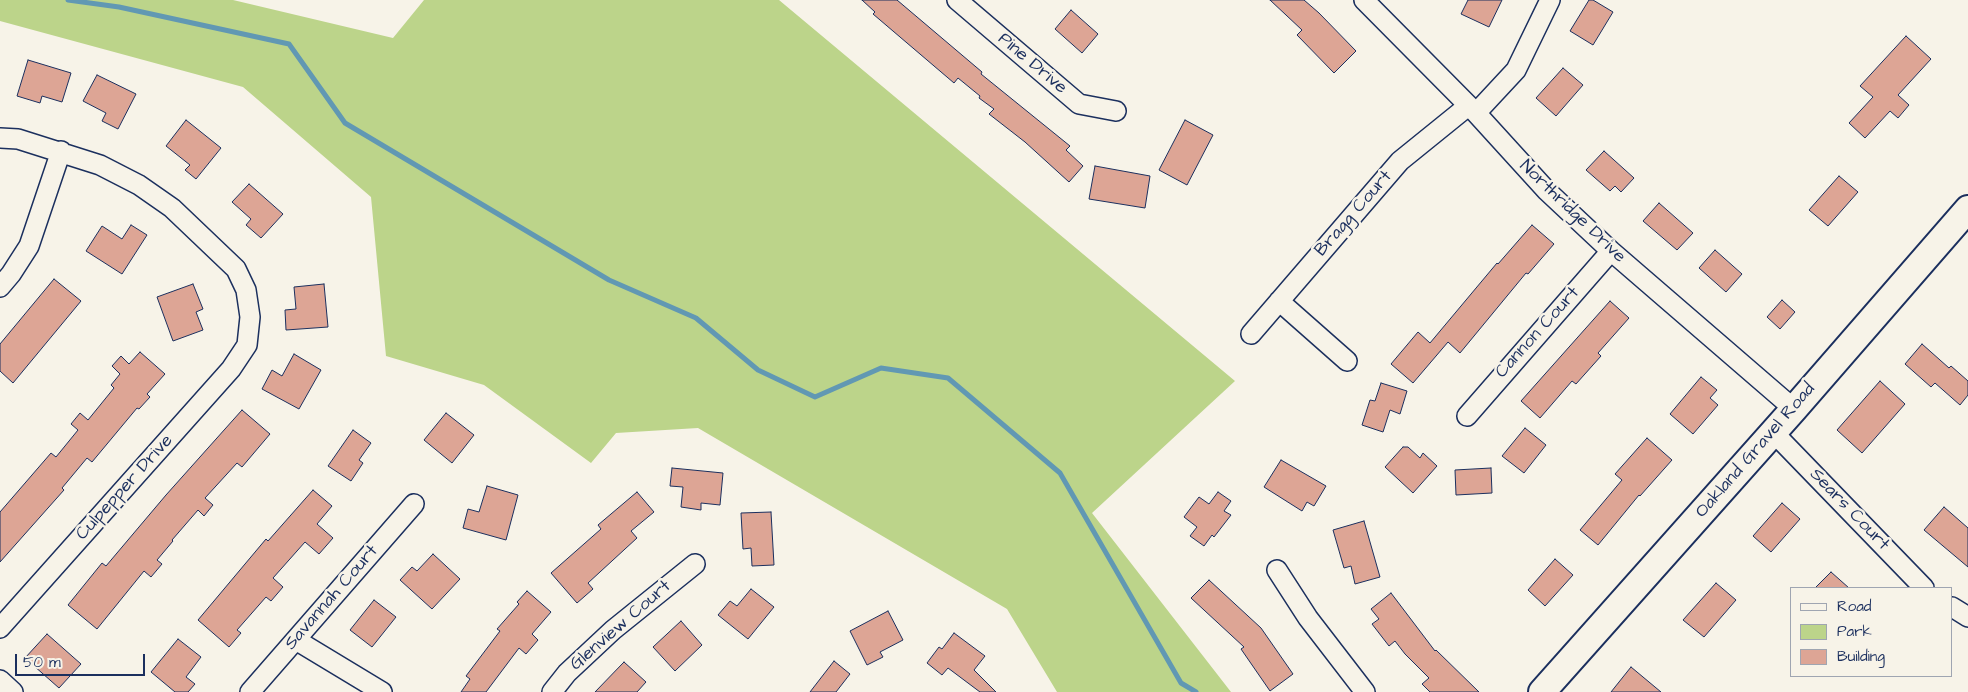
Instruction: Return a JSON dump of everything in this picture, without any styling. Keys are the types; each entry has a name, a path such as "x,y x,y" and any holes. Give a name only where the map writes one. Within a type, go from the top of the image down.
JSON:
{"street":[{"name":"Pine Drive","path":"957,0 1079,104 1116,111"},
{"name":"Northridge Drive","path":"1364,0 1394,28 1547,191 1611,251 1794,409"},
{"name":"Bragg Court","path":"1250,334 1400,162 1472,110 1516,70 1550,0"},
{"path":"0,138 18,139 60,151 29,246 0,287"},
{"name":"Culpepper Drive","path":"0,628 214,389 247,345 249,308 246,290 236,269 172,208 139,185 100,165 60,151"},
{"name":"Oakland Gravel Road","path":"1542,692 1794,409 1968,209"},
{"name":"Cannon Court","path":"1467,416 1611,251"},
{"path":"1279,301 1347,361"},
{"name":"Sears Court","path":"1773,432 1923,587"},
{"name":"Savannah Court","path":"250,692 414,504"},
{"name":"Glenview Court","path":"552,692 567,673 613,630 695,564"},
{"path":"1277,570 1308,618 1365,692"},
{"path":"1953,608 1968,618"},
{"path":"296,640 382,692"},
{"path":"0,680 13,692"}],"green space":[{"path":"0,0 233,0 393,38 424,0 779,0 1235,381 1092,513 1231,692 1057,692 1007,609 698,428 616,433 591,463 484,385 386,356 371,197 243,87 0,21"}],"building":[{"path":"862,0 897,0 982,72 981,74 1070,146 1066,150 1083,166 1069,182 1025,142 989,114 994,109 979,98 980,96 958,78 954,83 873,14 875,12"},
{"path":"1270,0 1304,0 1356,51 1334,73 1297,35 1302,30"},
{"path":"1468,0 1502,0 1489,27 1461,14"},
{"path":"1589,0 1593,0 1613,12 1593,45 1570,31"},
{"path":"1071,10 1098,34 1082,53 1055,29"},
{"path":"1906,36 1931,59 1898,95 1909,105 1898,118 1890,111 1865,138 1849,123 1873,97 1860,86"},
{"path":"28,60 71,73 62,102 42,96 40,103 17,96"},
{"path":"1563,68 1583,85 1556,116 1536,98"},
{"path":"97,75 136,94 118,129 102,121 106,113 83,101"},
{"path":"186,120 221,148 196,179 185,170 190,165 166,146"},
{"path":"1185,120 1213,135 1187,185 1159,170"},
{"path":"1604,151 1634,178 1621,192 1615,186 1610,191 1586,170"},
{"path":"1095,166 1150,176 1145,208 1089,199"},
{"path":"1839,176 1858,192 1828,226 1809,210"},
{"path":"249,184 283,214 261,238 246,225 251,219 232,202"},
{"path":"1659,203 1693,233 1677,250 1643,221"},
{"path":"131,225 147,235 122,274 86,251 102,226 122,239"},
{"path":"1532,225 1554,244 1528,274 1526,273 1460,353 1448,342 1413,383 1391,364 1418,332 1430,343 1497,263"},
{"path":"1715,250 1742,274 1726,292 1699,268"},
{"path":"54,279 81,301 13,383 0,371 0,344"},
{"path":"193,284 203,309 196,312 203,330 173,341 157,297"},
{"path":"324,284 328,327 286,330 285,310 296,309 294,287"},
{"path":"1782,300 1795,312 1780,329 1767,317"},
{"path":"1610,301 1629,318 1598,353 1601,356 1576,384 1572,381 1540,418 1521,401"},
{"path":"1922,344 1949,368 1951,366 1968,381 1968,395 1960,405 1935,383 1931,387 1905,364"},
{"path":"140,352 165,374 147,394 150,397 139,409 137,408 92,462 87,458 62,488 64,490 0,562 0,512 51,453 56,457 78,430 71,424 80,413 88,420 114,388 111,385 120,374 112,366 121,356 129,364"},
{"path":"294,354 321,370 299,409 262,389 272,370 282,376"},
{"path":"1701,377 1717,390 1710,398 1718,405 1693,434 1670,414"},
{"path":"1880,381 1905,404 1862,453 1837,430"},
{"path":"1381,383 1407,391 1400,414 1390,410 1383,432 1362,425 1370,400 1375,401"},
{"path":"242,410 270,434 242,467 237,463 205,498 213,505 204,516 198,510 157,560 162,564 151,577 144,571 97,629 68,605 102,563 106,566"},
{"path":"446,413 474,435 452,463 424,440"},
{"path":"1525,428 1546,445 1524,473 1502,456"},
{"path":"353,430 371,443 359,460 363,463 351,481 328,466"},
{"path":"1647,438 1672,460 1639,495 1598,545 1580,530 1622,480 1615,474"},
{"path":"1403,447 1408,447 1420,458 1423,453 1437,466 1413,493 1385,467"},
{"path":"1281,460 1326,486 1314,506 1307,502 1302,511 1264,487"},
{"path":"672,468 723,473 720,505 701,503 701,510 681,507 683,487 670,486"},
{"path":"1491,468 1492,493 1456,495 1455,470"},
{"path":"487,486 518,495 506,540 463,528 468,509 479,512"},
{"path":"313,490 332,506 317,524 333,538 319,554 305,542 273,578 283,587 271,601 266,597 237,630 241,633 229,647 198,620 266,539 268,541"},
{"path":"637,492 654,512 631,531 637,538 588,583 593,589 577,603 551,573 601,529 598,525"},
{"path":"1218,492 1231,501 1224,511 1231,515 1214,537 1212,535 1204,546 1190,536 1197,527 1184,517 1199,497 1209,504"},
{"path":"1782,503 1800,519 1771,552 1753,536"},
{"path":"1944,507 1968,528 1968,567 1924,530"},
{"path":"771,512 774,565 752,566 751,548 743,549 741,513"},
{"path":"1364,521 1380,577 1355,584 1351,566 1344,568 1333,530"},
{"path":"433,554 460,579 432,609 400,580 412,567 417,571"},
{"path":"1555,559 1573,575 1545,606 1528,590"},
{"path":"1831,572 1848,587 1816,587"},
{"path":"1209,580 1261,628 1293,674 1270,691 1241,649 1244,647 1191,598"},
{"path":"1716,583 1736,600 1704,637 1683,620"},
{"path":"751,589 774,607 748,639 718,615 730,601 737,606"},
{"path":"527,591 551,612 532,634 538,640 526,654 519,648 486,692 461,692 470,679 466,676 500,631 497,629 519,604 517,602"},
{"path":"1391,593 1435,651 1479,692 1430,692 1422,684 1429,678 1395,641 1389,646 1372,624 1379,619 1371,609"},
{"path":"374,600 396,617 372,647 350,630"},
{"path":"888,611 903,640 880,652 883,657 867,665 850,631"},
{"path":"681,621 702,645 675,671 653,647"},
{"path":"954,633 985,656 974,670 996,692 980,692 948,668 942,675 927,663 939,647 942,649"},
{"path":"47,634 81,664 59,688 25,658"},
{"path":"178,639 201,657 186,677 195,684 188,692 175,692 151,672"},
{"path":"834,661 850,674 836,692 810,692"},
{"path":"624,662 646,682 637,692 595,692"},
{"path":"1631,667 1661,692 1611,692"}],"waterway":[{"path":"68,0 119,7 289,44 345,123 609,280 696,318 758,370 815,397 881,368 948,378 1060,473 1181,683 1196,692"}]}
